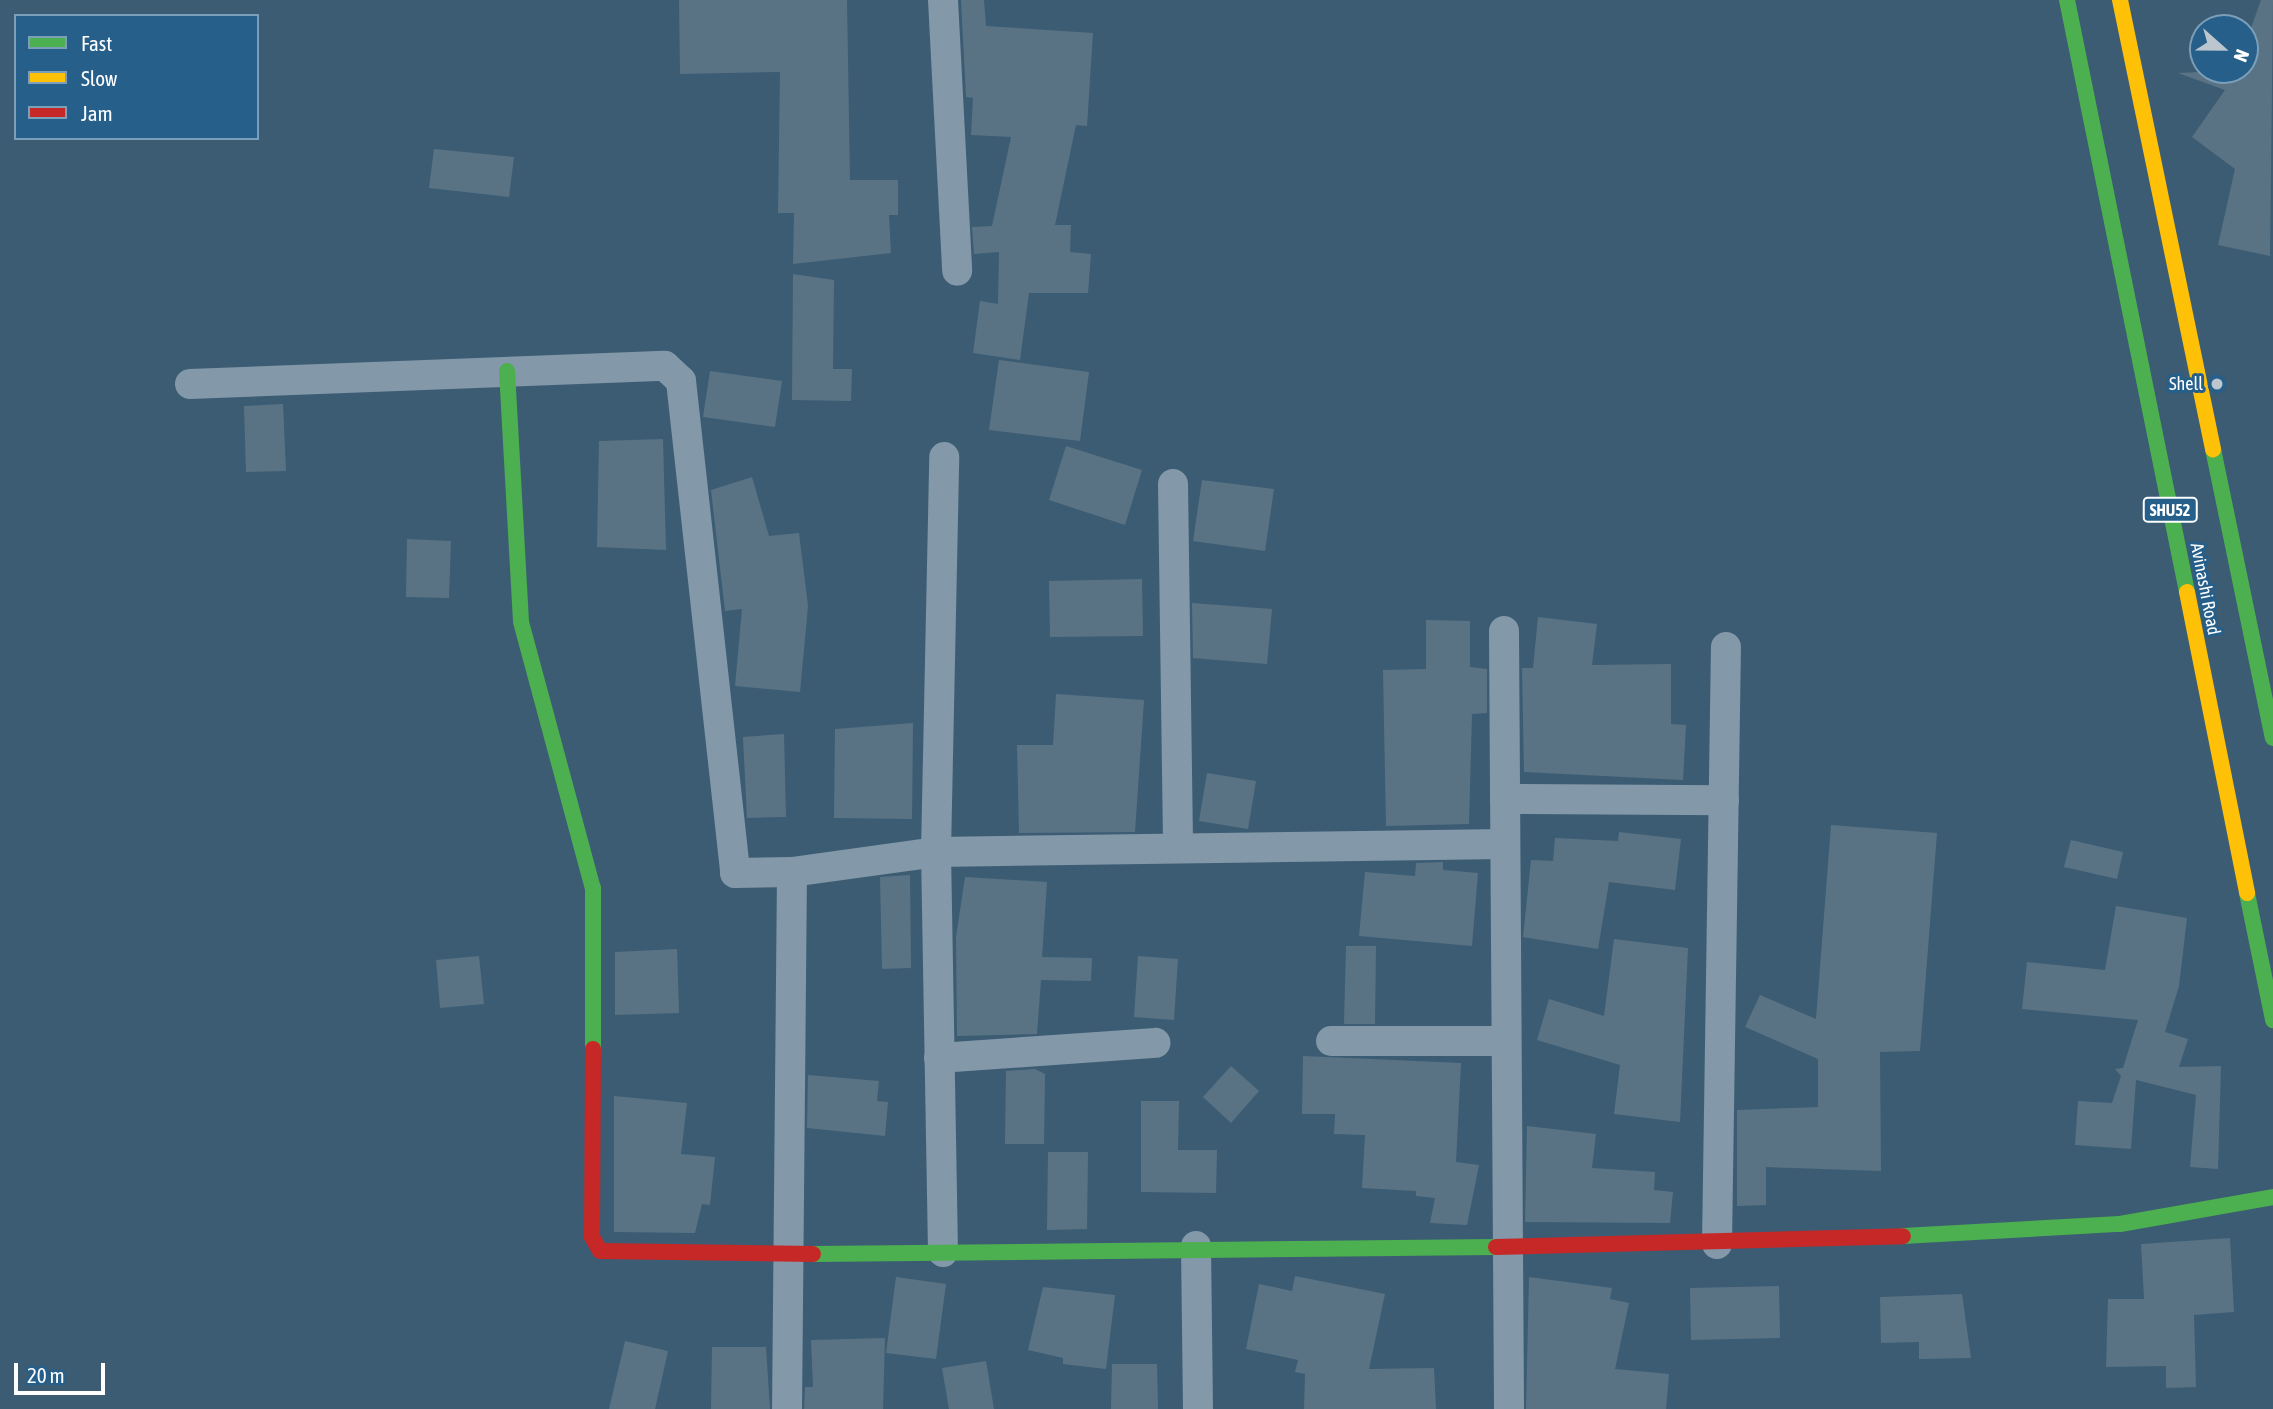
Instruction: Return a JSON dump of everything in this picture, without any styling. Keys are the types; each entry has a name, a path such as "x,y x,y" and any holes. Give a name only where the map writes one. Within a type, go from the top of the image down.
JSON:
{"street":[{"path":"943,0 957,271"},
{"name":"Avinashi Road","path":"2067,0 2273,1020"},
{"name":"Avinashi Road","path":"2120,0 2273,738"},
{"path":"190,384 665,366 681,381 735,873 792,872 936,852 1178,846 1505,844"},
{"path":"507,371 521,622 593,888 592,1237 600,1251 619,1256 1196,1246 1717,1244 2120,1224 2273,1197"},
{"path":"943,1252 936,852 944,457"},
{"path":"1173,484 1178,846"},
{"path":"1504,631 1509,1409"},
{"path":"1717,1244 1726,647"},
{"path":"1505,799 1724,800"},
{"path":"788,1409 787,1253 792,872"},
{"path":"1331,1041 1506,1041"},
{"path":"939,1058 1155,1042"},
{"path":"1196,1246 1198,1409"}],"building":[{"path":"679,0 847,0 850,180 898,180 898,215 889,215 891,253 793,264 794,213 778,213 780,72 680,74"},
{"path":"961,0 984,0 986,26 1093,33 1087,126 1076,125 1055,225 1071,225 1070,252 1091,254 1088,293 1029,293 1020,360 973,353 980,301 998,304 999,252 974,254 972,227 992,226 1011,137 971,135 973,98 966,97"},
{"path":"2261,0 2273,0 2270,256 2218,245 2235,169 2192,137 2225,90 2208,84 2259,84 2259,14 2256,14"},
{"path":"434,149 514,157 509,197 429,188"},
{"path":"793,274 834,280 833,369 852,369 851,401 792,400"},
{"path":"999,360 1089,372 1080,441 989,430"},
{"path":"710,371 782,381 775,427 703,417"},
{"path":"283,404 286,471 246,472 244,406"},
{"path":"663,439 666,550 597,547 599,441"},
{"path":"1066,446 1142,470 1125,525 1049,500"},
{"path":"752,477 769,536 799,533 808,606 800,692 735,686 742,609 725,611 711,490"},
{"path":"1202,480 1274,489 1265,551 1193,541"},
{"path":"407,539 451,541 449,598 406,597"},
{"path":"1142,579 1143,636 1050,637 1049,581"},
{"path":"1192,603 1272,609 1267,664 1193,658"},
{"path":"1538,617 1597,624 1592,665 1671,664 1671,724 1686,725 1683,780 1524,772 1522,668 1533,668"},
{"path":"1426,620 1470,621 1470,667 1487,669 1487,713 1472,714 1469,824 1386,826 1383,670 1426,669"},
{"path":"1056,694 1144,700 1135,832 1019,833 1017,745 1053,745"},
{"path":"913,723 912,819 834,818 835,729"},
{"path":"784,734 786,817 747,818 743,737"},
{"path":"1207,773 1256,781 1248,829 1199,821"},
{"path":"1831,825 1937,833 1920,1051 1880,1052 1881,1171 1766,1167 1766,1205 1737,1206 1737,1110 1818,1107 1818,1059 1745,1027 1760,995 1816,1019"},
{"path":"1619,832 1681,839 1675,890 1609,882 1598,949 1523,937 1531,860 1553,861 1555,838 1618,841"},
{"path":"2071,840 2123,852 2117,879 2064,867"},
{"path":"1443,862 1443,870 1478,873 1472,946 1359,936 1365,872 1415,876 1416,863"},
{"path":"910,875 911,968 882,969 880,877"},
{"path":"965,877 1047,882 1042,957 1092,958 1091,981 1041,980 1037,1034 957,1036 956,937"},
{"path":"2116,906 2187,918 2179,986 2165,1032 2188,1039 2179,1067 2221,1066 2218,1169 2190,1167 2196,1095 2136,1080 2131,1149 2075,1145 2078,1101 2112,1103 2121,1076 2115,1069 2123,1068 2138,1020 2022,1009 2027,962 2105,970"},
{"path":"1614,939 1688,948 1680,1122 1614,1114 1620,1065 1537,1040 1549,999 1604,1016"},
{"path":"1346,946 1376,946 1375,1024 1344,1024"},
{"path":"677,949 679,1013 615,1015 615,952"},
{"path":"479,956 484,1004 440,1008 436,960"},
{"path":"1138,956 1178,959 1174,1020 1134,1017"},
{"path":"1303,1056 1461,1063 1456,1162 1479,1165 1467,1225 1430,1223 1435,1198 1416,1196 1416,1191 1362,1188 1365,1135 1334,1134 1335,1114 1302,1114"},
{"path":"1231,1066 1259,1091 1231,1123 1203,1097"},
{"path":"1035,1069 1045,1074 1044,1144 1005,1144 1006,1071"},
{"path":"808,1075 879,1081 877,1101 888,1102 885,1136 807,1128"},
{"path":"614,1096 687,1103 681,1154 715,1157 710,1205 702,1204 695,1233 614,1232"},
{"path":"1141,1101 1179,1101 1178,1150 1217,1150 1216,1193 1141,1192"},
{"path":"1527,1126 1596,1134 1592,1168 1655,1172 1654,1190 1673,1192 1670,1223 1525,1222"},
{"path":"1048,1152 1088,1152 1087,1229 1047,1230"},
{"path":"2230,1238 2234,1312 2194,1315 2196,1387 2166,1388 2166,1366 2106,1367 2108,1299 2144,1299 2141,1244"},
{"path":"1295,1276 1385,1294 1369,1369 1434,1368 1436,1409 1304,1409 1305,1374 1295,1372 1298,1360 1246,1349 1259,1284 1292,1291"},
{"path":"896,1277 946,1284 936,1359 886,1353"},
{"path":"1529,1277 1612,1288 1610,1299 1629,1303 1615,1369 1669,1374 1666,1409 1526,1409"},
{"path":"1779,1286 1780,1338 1691,1340 1690,1288"},
{"path":"1043,1287 1115,1295 1106,1369 1063,1364 1063,1358 1028,1350"},
{"path":"1962,1294 1971,1358 1919,1359 1919,1342 1881,1343 1880,1297"},
{"path":"885,1338 883,1409 804,1409 805,1387 813,1387 811,1340"},
{"path":"625,1341 668,1351 655,1409 609,1409"},
{"path":"712,1347 766,1347 770,1409 711,1409"},
{"path":"986,1361 994,1409 949,1409 942,1368"},
{"path":"1112,1364 1157,1364 1158,1409 1111,1409"}],"traffic: fast":[{"path":"2067,0 2187,592"},
{"path":"507,371 521,622 593,888 593,1049"},
{"path":"2213,449 2273,738"},
{"path":"2247,893 2273,1020"},
{"path":"1903,1236 2120,1224 2273,1197"},
{"path":"813,1254 1496,1247"}],"traffic: slow":[{"path":"2120,0 2213,449"},
{"path":"2187,592 2247,893"}],"traffic: jam":[{"path":"593,1049 592,1237 600,1251 813,1254"},
{"path":"1496,1247 1903,1236"}],"place":[{"name":"Shell","path":"2217,384"}]}
